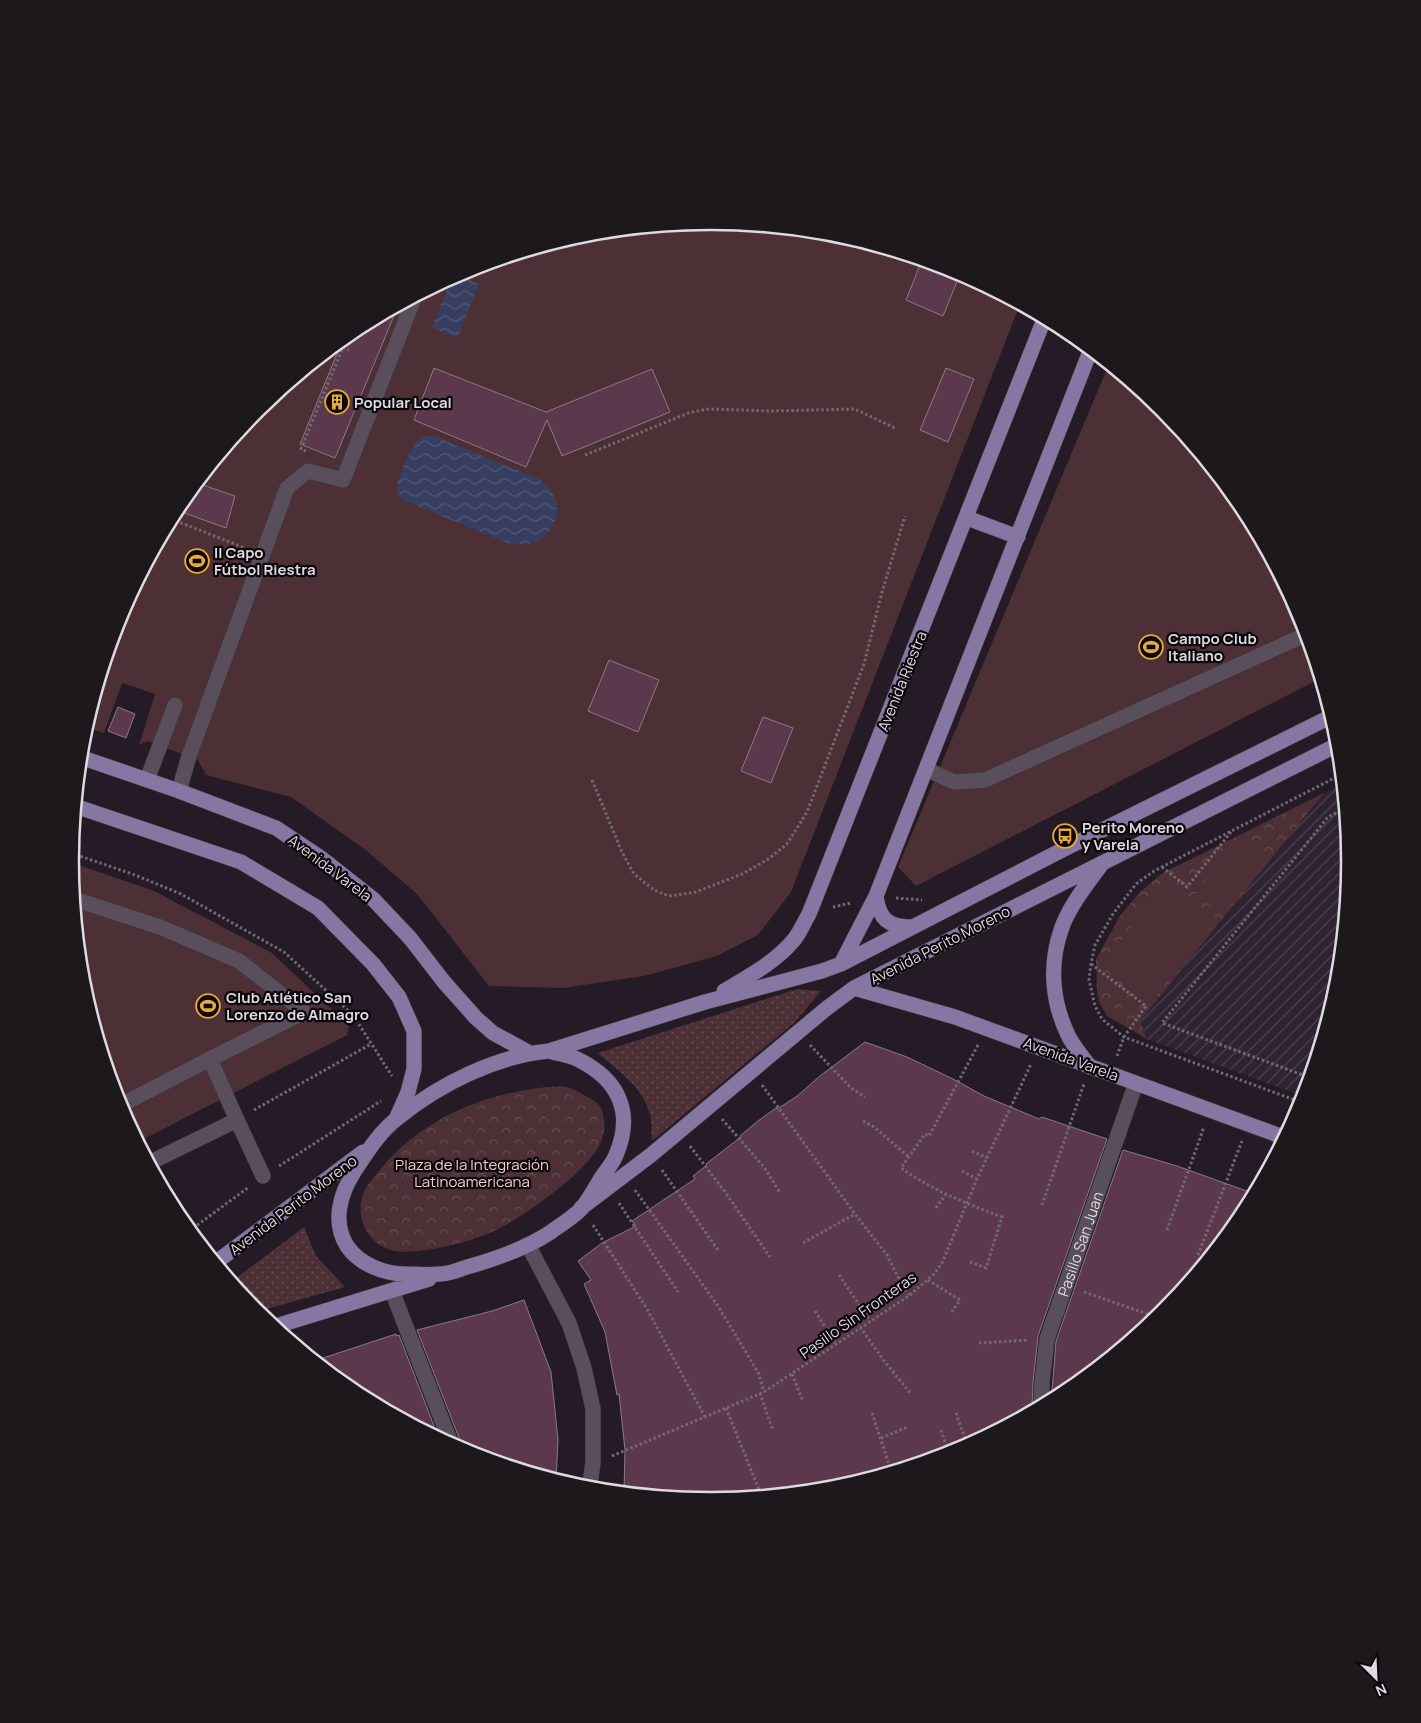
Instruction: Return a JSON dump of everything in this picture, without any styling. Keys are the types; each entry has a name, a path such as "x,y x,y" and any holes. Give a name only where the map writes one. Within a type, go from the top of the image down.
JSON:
{"main road":[{"name":"Avenida Riestra","path":"705,1002 758,971 776,958 795,939 809,914 1042,324"},
{"path":"854,988 841,964 876,896 1089,355"},
{"path":"967,518 1018,537"},
{"name":"Avenida Perito Moreno","path":"549,1051 705,1002 822,971 841,964 1068,847 1326,719"},
{"name":"Avenida Perito Moreno","path":"442,1274 497,1259 528,1245 550,1232 651,1155 826,1008 854,988 1332,748"},
{"name":"Avenida Varela","path":"87,760 276,828 321,858 373,899 410,938 444,982 476,1018 493,1033 530,1053"},
{"path":"81,808 241,862 318,908 373,964 399,997 414,1031 414,1069 408,1092 398,1117"},
{"path":"1090,1067 1068,1036 1056,1002 1053,965 1061,929 1078,896 1103,862"},
{"path":"876,896 878,910 886,921 899,927 912,927"},
{"name":"Avenida Varela","path":"854,988 955,1017 1279,1136"},
{"path":"442,1274 394,1274 379,1270 352,1253 342,1238 338,1218 340,1202 348,1181 370,1146 398,1117 442,1088 480,1068 530,1053 549,1051 578,1059 609,1082 623,1108 625,1122 622,1140 615,1157 581,1208"},
{"name":"Avenida Perito Moreno","path":"220,1259 370,1146"},
{"path":"282,1324 442,1274"}],"street":[{"path":"178,791 287,488 308,471 343,480 411,305"},
{"path":"926,768 954,782 985,780 1301,637"},
{"path":"147,780 175,706"},
{"path":"80,901 160,927 239,961 304,1012 126,1102"},
{"path":"210,1059 263,1176"},
{"name":"Pasillo San Juan","path":"1042,1399 1047,1339 1136,1083"},
{"path":"155,1161 237,1120"},
{"path":"528,1245 569,1323 584,1368 593,1409 593,1463 590,1482"},
{"path":"392,1291 448,1436"}],"path":[{"path":"344,347 349,350"},
{"path":"303,445 342,348"},
{"path":"585,455 691,412 708,409 772,411 855,408 897,429"},
{"path":"592,780 622,852 634,874 654,890 669,896 696,892 742,874 767,860 787,844 807,812 864,664 882,592 905,516"},
{"path":"178,522 246,548 242,557"},
{"path":"1295,1100 1124,1037 1102,1020 1095,1006 1089,980 1095,945 1113,914 1136,884 1162,867 1337,777"},
{"path":"1305,1076 1162,1024 1328,817 1340,811"},
{"path":"1162,867 1187,887 1233,830"},
{"path":"1092,964 1146,1006 1124,1037 1111,1074"},
{"path":"970,1262 986,1268 1002,1217 966,1204 913,1177 901,1168 925,1134 929,1136 987,1029"},
{"path":"798,1032 851,1088 865,1097"},
{"path":"237,1120 371,1044"},
{"name":"Pasillo Sin Fronteras","path":"593,1463 762,1392 910,1295 928,1280 942,1263 966,1204 1039,1048"},
{"path":"1042,1205 1090,1067"},
{"path":"751,1071 887,1255 899,1279 910,1295"},
{"path":"195,1226 263,1176 382,1101"},
{"path":"710,1106 764,1167 780,1193"},
{"path":"1167,1230 1210,1110"},
{"path":"863,1121 874,1127 909,1157"},
{"path":"1198,1255 1249,1124"},
{"path":"679,1131 725,1192 770,1257"},
{"path":"972,1151 987,1158"},
{"path":"651,1155 718,1250"},
{"path":"962,1172 978,1179"},
{"path":"625,1175 718,1306 759,1374 773,1431"},
{"path":"609,1188 678,1292"},
{"path":"936,1208 946,1194"},
{"path":"581,1208 647,1309 705,1417"},
{"path":"803,1243 855,1214"},
{"path":"839,1275 870,1321"},
{"path":"928,1280 960,1300 952,1312"},
{"path":"1066,1285 1150,1315"},
{"path":"815,1311 836,1343"},
{"path":"860,1327 911,1394"},
{"path":"979,1343 1047,1339"},
{"path":"792,1374 803,1401"},
{"path":"726,1408 760,1491"},
{"path":"872,1413 890,1467"},
{"path":"956,1413 965,1439"},
{"path":"881,1438 908,1427"},
{"path":"940,1430 946,1447"}],"shaded area":[{"path":"1338,786 1341,820 1341,903 1337,944 1321,1025 1309,1065 1297,1094 1147,1039 1140,1021 1324,793"}],"green space":[{"path":"669,231 752,231 793,235 874,251 914,263 952,278 1018,310 791,892 758,935 717,956 644,976 563,988 489,986 417,894 367,851 291,797 206,775 198,760 147,741 139,745 155,694 122,683 104,733 93,729 112,658 127,620 163,546 209,477 264,415 326,360 395,314 431,295 507,263 587,242"},
{"name":"Campo Club Italiano","path":"1107,370 1157,415 1185,445 1212,477 1236,511 1258,546 1277,582 1309,658 1316,681 916,886 898,867"},
{"path":"1324,793 1140,1021 1147,1039 1107,1016 1099,1002 1096,959 1120,916 1140,892 1161,874"},
{"path":"1238,839 1264,860 1222,915 1195,894"},
{"name":"Club Atlético San Lorenzo de Almagro","path":"79,865 154,891 272,953 349,1026 347,1035 143,1139 112,1065 100,1025 84,944"},
{"path":"1169,881 1217,919 1151,1002 1103,963"},
{"path":"797,989 821,991 795,1022 652,1141 651,1118 643,1097 630,1081 598,1053"},
{"name":"Plaza de la Integración Latinoamericana","path":"548,1087 570,1088 597,1103 603,1113 604,1128 601,1142 584,1166 570,1179 540,1203 510,1222 490,1233 463,1242 445,1247 400,1252 382,1246 372,1238 365,1229 361,1213 361,1202 371,1181 396,1152 415,1136 435,1123 478,1102 524,1090"},
{"path":"304,1227 316,1256 345,1287 265,1309 236,1278"}],"water":[{"path":"466,279 479,284 457,338 432,328 448,287"},
{"path":"425,436 434,436 539,479 551,491 556,501 557,513 552,528 537,542 530,544 507,543 405,501 398,492 399,477 415,443"}],"building":[{"path":"920,265 958,280 943,316 906,300"},
{"name":"Popular Local","path":"395,314 335,458 300,444 338,352"},
{"path":"434,368 546,412 652,369 670,412 562,456 547,420 526,467 414,420"},
{"path":"946,368 974,379 948,442 920,430"},
{"path":"203,485 235,496 226,528 184,513"},
{"path":"609,660 659,680 638,732 588,711"},
{"path":"118,707 135,714 126,738 108,731"},
{"path":"763,717 793,728 771,783 741,771"},
{"path":"865,1042 907,1057 984,1096 1039,1119 1042,1117 1107,1139 1038,1336 1032,1405 990,1428 914,1460 834,1481 752,1492 669,1492 624,1487 625,1450 619,1394 617,1395 605,1332 584,1284 591,1280 578,1261 602,1243 636,1226 632,1221 695,1179 693,1176 706,1164 758,1121 796,1097"},
{"path":"1123,1150 1177,1166 1249,1192 1212,1246 1157,1308 1095,1363 1052,1393 1056,1341"},
{"path":"524,1300 551,1372 558,1440 556,1474 507,1460 460,1441 417,1330 492,1311"},
{"path":"396,1334 396,1336 399,1335 436,1430 395,1409 321,1359"}],"place":[{"name":"Popular Local","path":"337,402"},
{"name":"Il Capo Fútbol Riestra","path":"197,561"},
{"name":"Campo Club Italiano","path":"1151,647"},
{"name":"Perito Moreno y Varela","path":"1065,836"},
{"name":"Club Atlético San Lorenzo de Almagro","path":"208,1006"}]}
